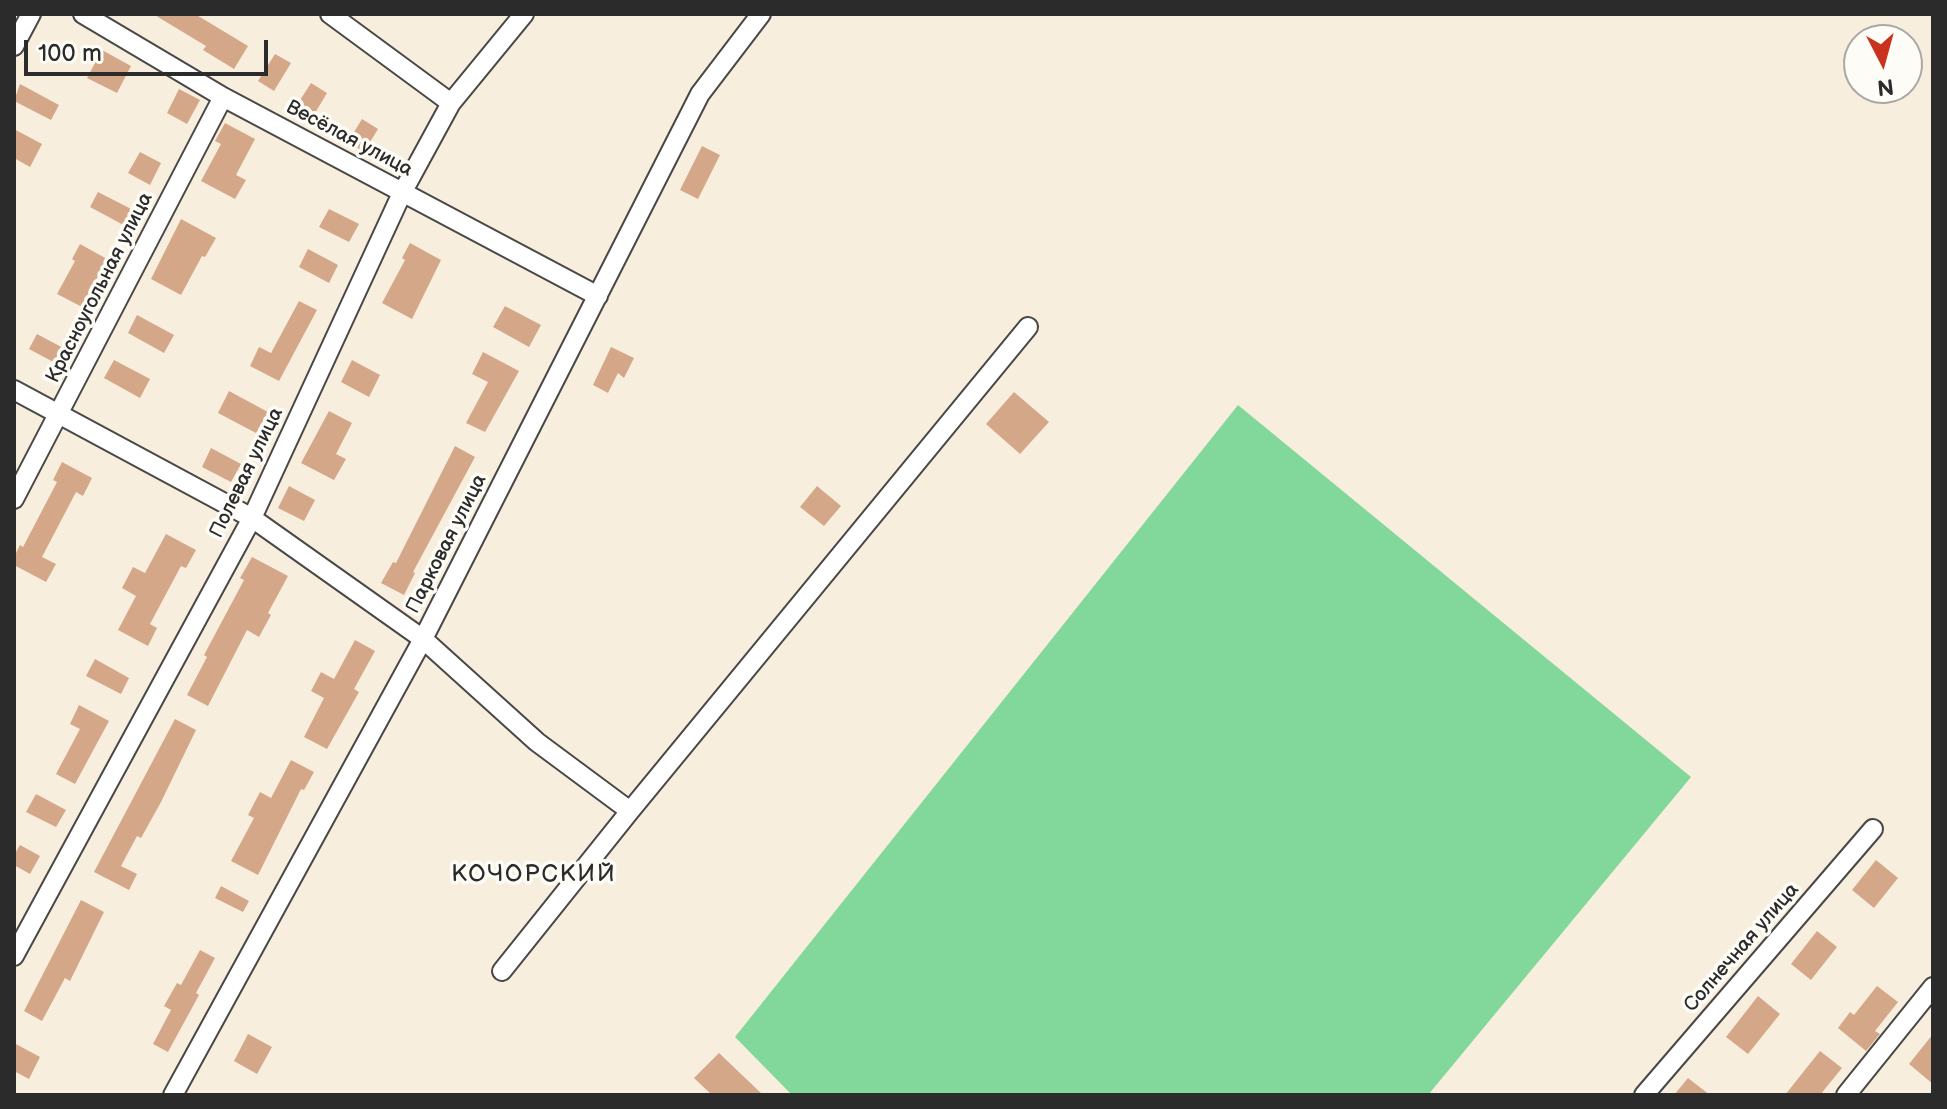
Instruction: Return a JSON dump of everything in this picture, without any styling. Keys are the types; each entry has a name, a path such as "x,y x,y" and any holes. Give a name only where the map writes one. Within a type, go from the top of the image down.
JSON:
{"street":[{"path":"14,46 31,14"},
{"name":"Весёлая улица","path":"83,14 223,97 598,296"},
{"path":"330,14 451,103"},
{"name":"Полевая улица","path":"14,956 252,518 402,193 451,103 524,14"},
{"name":"Парковая улица","path":"173,1095 423,639 700,94 761,14"},
{"name":"Красноугольная улица","path":"14,499 223,97"},
{"path":"502,971 1028,327"},
{"path":"14,390 252,518 423,639 537,742 630,811"},
{"name":"Солнечная улица","path":"1644,1095 1873,829"},
{"path":"1846,1095 1933,987"}],"green space":[{"path":"1238,405 1691,777 1428,1095 792,1095 735,1037"}],"building":[{"path":"153,14 195,14 248,46 234,69 203,50 206,46"},
{"path":"102,50 131,66 117,93 87,78"},
{"path":"275,54 291,63 274,91 258,81"},
{"path":"311,83 327,93 312,118 295,108"},
{"path":"20,84 59,105 51,120 14,101"},
{"path":"179,89 200,100 187,124 167,113"},
{"path":"362,119 378,129 364,152 348,142"},
{"path":"225,123 255,139 236,175 246,180 235,199 201,181 221,144 215,141"},
{"path":"14,129 42,144 30,167 14,158"},
{"path":"702,146 720,155 698,199 680,190"},
{"path":"140,152 161,163 150,185 128,173"},
{"path":"98,192 137,212 129,228 90,207"},
{"path":"329,209 359,224 349,242 319,227"},
{"path":"181,219 216,238 205,257 202,256 181,295 151,279"},
{"path":"410,243 441,260 412,319 382,303 405,260 402,258"},
{"path":"80,244 107,259 90,291 96,295 88,310 57,294 75,261 72,259"},
{"path":"308,249 338,265 329,283 299,267"},
{"path":"299,301 317,310 279,381 250,366 259,347 271,353"},
{"path":"505,306 541,325 529,347 493,327"},
{"path":"137,315 174,335 164,353 128,333"},
{"path":"37,334 67,350 59,365 29,349"},
{"path":"611,347 634,358 624,378 618,373 608,393 593,385"},
{"path":"483,352 519,371 485,432 466,423 488,382 472,374"},
{"path":"114,360 150,379 140,398 104,378"},
{"path":"352,360 380,375 369,397 341,382"},
{"path":"229,391 268,412 256,433 218,413"},
{"path":"1014,392 1049,422 1020,454 986,424"},
{"path":"329,411 352,423 336,454 346,459 334,480 301,463"},
{"path":"455,446 475,457 413,572 404,595 381,583 393,562 396,563"},
{"path":"211,448 241,464 231,482 202,467"},
{"path":"62,462 92,478 83,496 76,492 42,557 56,564 46,582 14,565 14,557 20,545 23,547 57,482 53,480"},
{"path":"289,486 315,500 304,521 278,508"},
{"path":"817,486 841,506 824,526 800,507"},
{"path":"166,534 196,550 186,568 181,566 150,624 157,628 148,646 118,630 136,596 122,588 133,567 145,573"},
{"path":"252,557 288,576 259,637 247,630 208,706 187,695 207,657 204,655 244,580 240,578"},
{"path":"355,640 375,651 354,689 359,692 327,749 304,737 324,698 311,691 321,672 334,679"},
{"path":"95,659 129,678 121,694 86,676"},
{"path":"79,705 109,721 75,784 56,774 80,729 70,724"},
{"path":"175,719 196,730 161,802 121,866 137,874 129,890 94,872"},
{"path":"291,760 314,772 304,790 301,789 258,875 231,861 254,818 248,815 260,792 271,798"},
{"path":"36,794 66,810 56,827 26,812"},
{"path":"20,845 40,856 30,874 14,865 14,855"},
{"path":"1876,860 1898,878 1874,908 1852,890"},
{"path":"221,886 249,901 243,912 215,898"},
{"path":"81,900 104,912 70,981 65,978 42,1021 24,1011"},
{"path":"1817,931 1837,947 1811,980 1791,964"},
{"path":"200,950 215,958 168,1052 153,1044 171,1010 164,1006 177,983 181,985"},
{"path":"1877,986 1898,1002 1875,1031 1880,1034 1866,1051 1838,1028 1850,1012 1854,1015"},
{"path":"1758,996 1780,1014 1748,1054 1726,1037"},
{"path":"248,1034 272,1047 257,1074 234,1061"},
{"path":"1933,1034 1933,1084 1909,1064"},
{"path":"14,1043 40,1057 29,1079 14,1071"},
{"path":"1820,1051 1842,1068 1820,1095 1785,1095"},
{"path":"719,1053 763,1095 712,1095 694,1078"},
{"path":"1688,1078 1710,1095 1674,1095"}],"district":[{"name":"КОЧОРСКИЙ","path":"534,875"}]}
